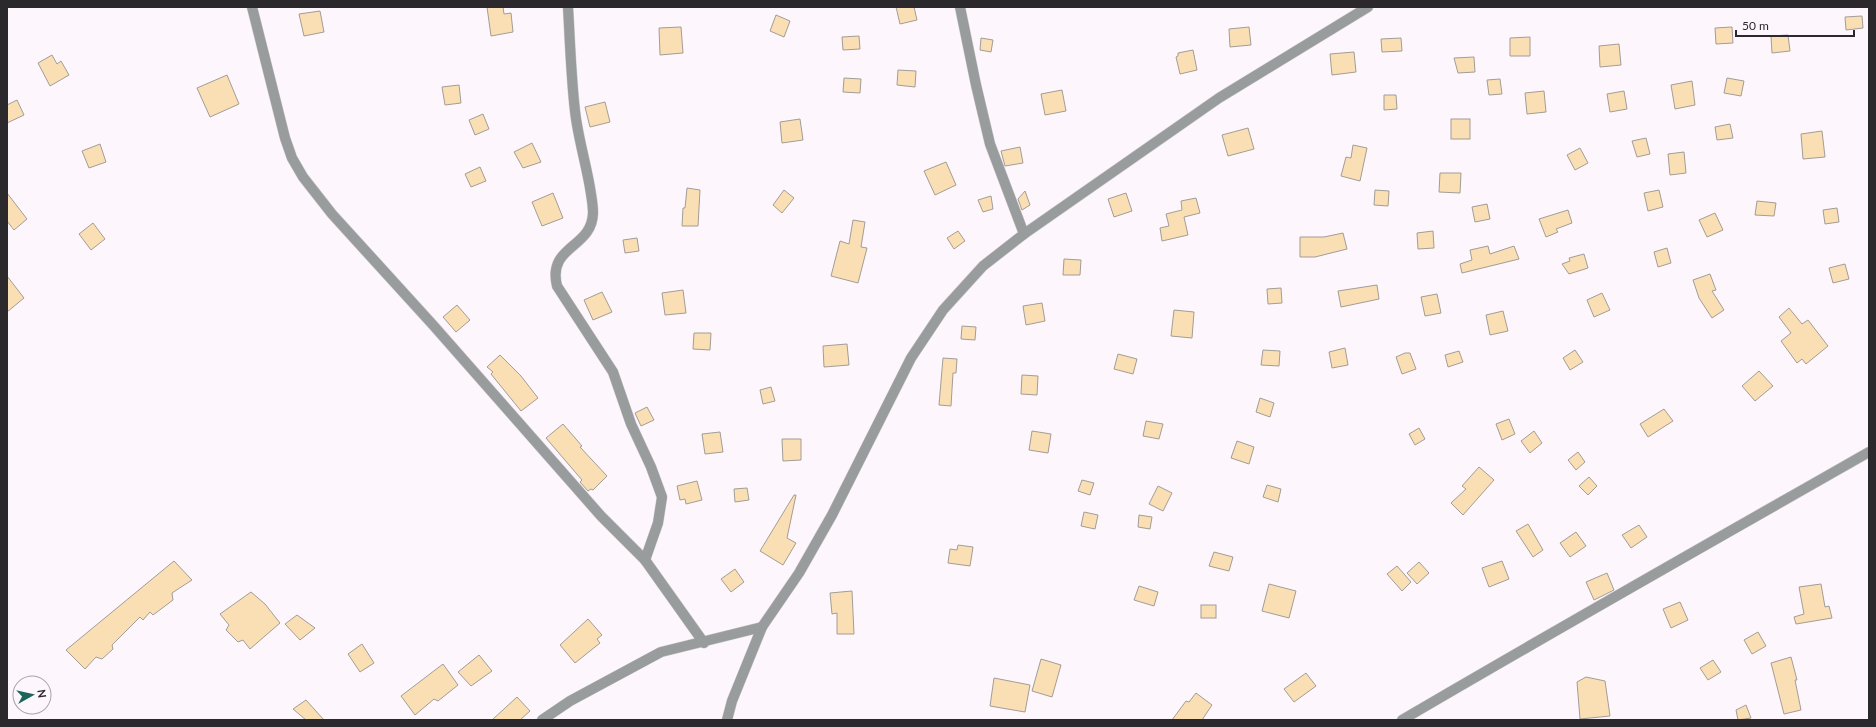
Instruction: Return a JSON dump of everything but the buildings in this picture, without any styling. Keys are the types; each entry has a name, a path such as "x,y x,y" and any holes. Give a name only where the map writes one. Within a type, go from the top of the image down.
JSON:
{"street":[{"path":"252,7 285,138 292,158 304,177 332,214 433,325 601,516 645,560 704,643"},
{"path":"568,7 575,111 589,182 593,213 588,232 560,257 555,267 554,277 556,286 614,372 631,424 651,467 662,497 658,522 645,560"},
{"path":"960,7 990,144 1024,234"},
{"path":"727,720 732,701 762,627 798,573 832,515 911,358 943,310 983,266 1024,234 1220,98 1368,7"},
{"path":"1402,720 1529,645 1618,597 1869,452"},
{"path":"542,720 570,701 662,652 704,643 762,627"}]}
